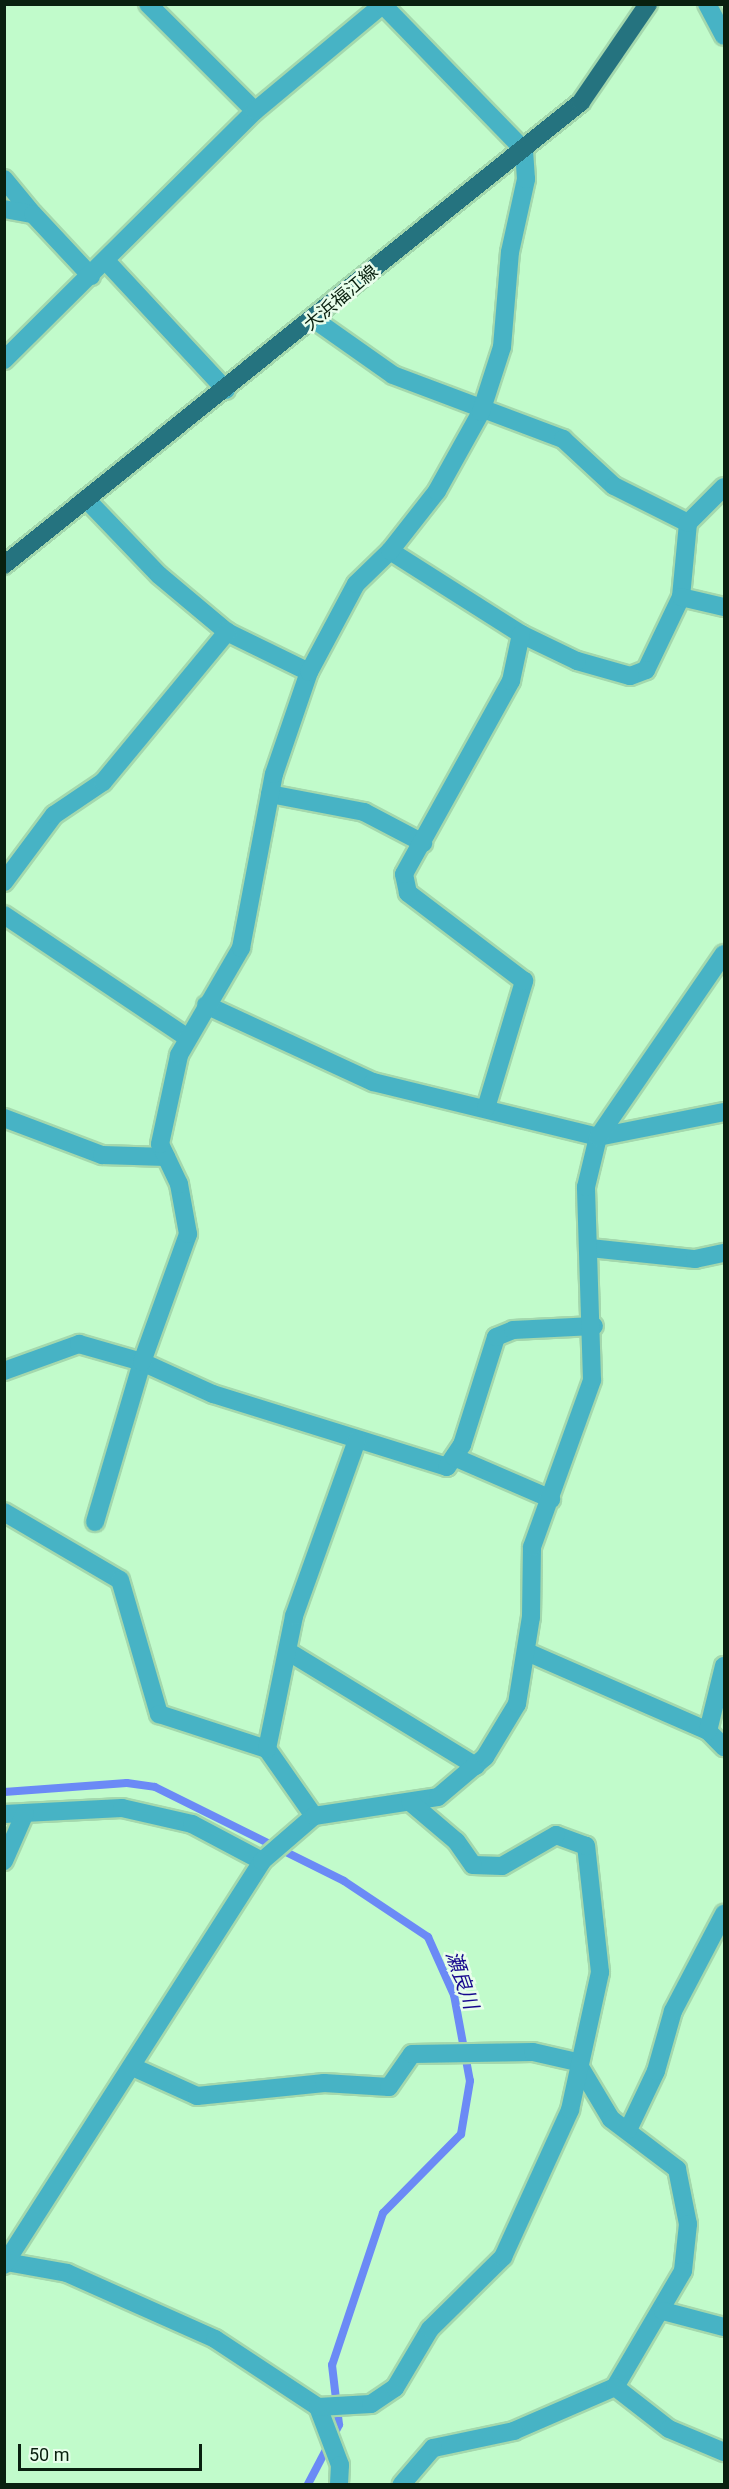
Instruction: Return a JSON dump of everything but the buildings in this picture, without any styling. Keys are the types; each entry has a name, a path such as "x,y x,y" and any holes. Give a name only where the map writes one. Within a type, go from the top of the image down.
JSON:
{"main road":[{"name":"大浜福江線","path":"4,565 315,320 581,102 648,4"}],"street":[{"path":"148,4 255,111"},
{"path":"707,4 724,36"},
{"path":"4,360 255,111 382,5 524,150 526,179 510,252 502,347 481,412 436,490 390,551 356,585 309,672 270,794 241,948 186,1038 159,1144 179,1184 188,1234 142,1362 95,1522"},
{"path":"4,179 91,276"},
{"path":"4,209 33,214"},
{"path":"106,261 226,390"},
{"path":"315,320 393,375 481,412 563,439 614,486 688,523"},
{"path":"390,551 521,634 578,661 630,676 646,670 681,597 688,523 724,487"},
{"path":"86,500 159,575 227,632 309,672"},
{"path":"681,597 724,607"},
{"path":"4,882 54,815 103,782 227,632"},
{"path":"486,1108 524,981 408,893 404,874 511,681 521,634"},
{"path":"270,794 364,812 423,843"},
{"path":"4,915 186,1038"},
{"path":"339,2484 340,2465 318,2407 215,2339 67,2273 5,2264 135,2068 262,1861 314,1816 438,1797 476,1766 517,1704 527,1652 532,1547 592,1380 594,1326 586,1187 598,1137 724,954"},
{"path":"206,1005 373,1082 598,1137 724,1112"},
{"path":"6,1115 102,1155 166,1157"},
{"path":"590,1248 695,1259 724,1253"},
{"path":"4,1371 79,1344 142,1362 213,1394 433,1465 447,1467 454,1457 496,1336 554,1326 594,1326"},
{"path":"267,1749 289,1652 294,1616 357,1440"},
{"path":"454,1457 551,1499"},
{"path":"4,1512 120,1580 159,1714 267,1749 314,1816"},
{"path":"289,1652 476,1766"},
{"path":"527,1652 708,1731 724,1747"},
{"path":"708,1731 724,1666"},
{"path":"318,2407 371,2404 395,2388 430,2329 503,2257 570,2110 578,2062 600,1972 586,1846 556,1835 502,1866 473,1865 456,1841 410,1802"},
{"path":"4,1814 122,1808 192,1824 262,1861"},
{"path":"4,1861 25,1813"},
{"path":"628,2130 656,2071 673,2011 724,1914"},
{"path":"135,2068 196,2096 324,2083 389,2087 412,2054 533,2052 578,2062 611,2119 677,2169 688,2224 683,2271 663,2311 615,2387 514,2431 433,2448 402,2484"},
{"path":"663,2311 724,2327"},
{"path":"615,2387 669,2430 724,2452"}],"waterway":[{"name":"瀬良川","path":"4,1792 127,1783 155,1787 344,1881 428,1937 454,1995 470,2081 461,2134 383,2213 332,2365 339,2425 308,2484"}]}
